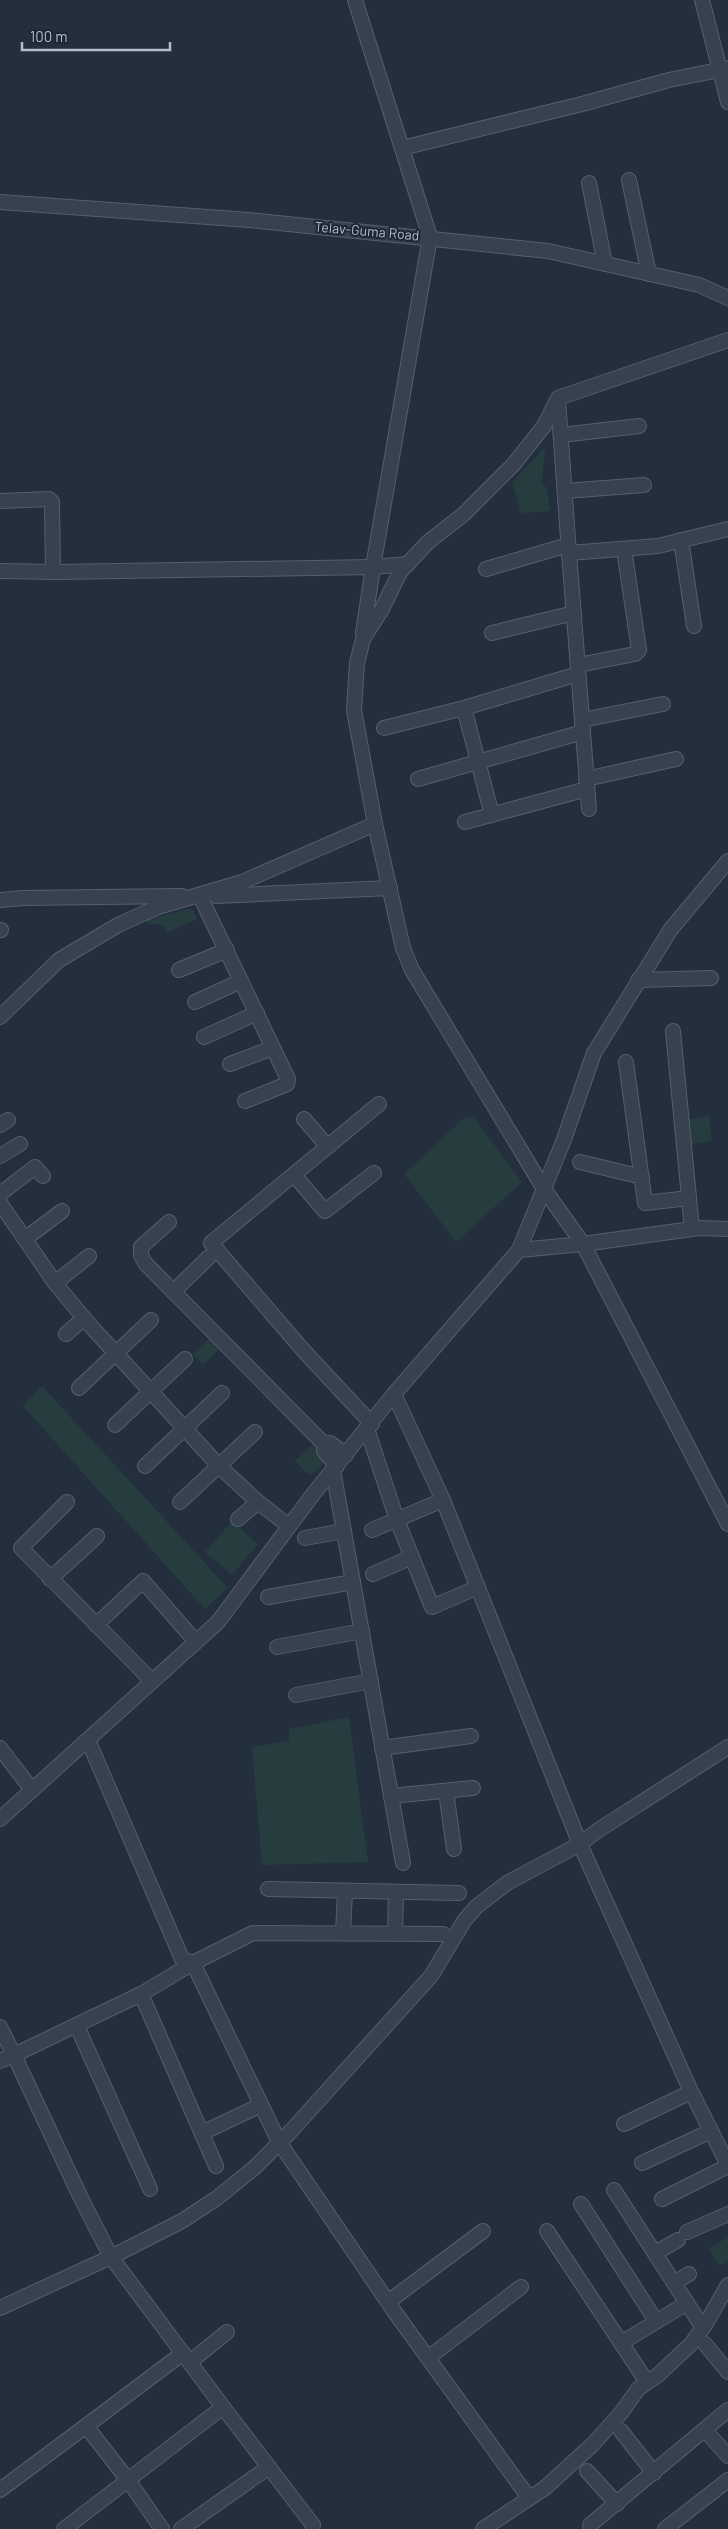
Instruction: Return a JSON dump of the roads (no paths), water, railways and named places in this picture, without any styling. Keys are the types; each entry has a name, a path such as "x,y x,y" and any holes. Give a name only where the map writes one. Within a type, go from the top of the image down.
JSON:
{"street":[{"path":"355,0 430,237 357,662 354,710 375,824 403,948 412,970 544,1189 583,1244 728,1524"},
{"path":"702,0 724,69 728,102"},
{"path":"402,148 669,80 724,69"},
{"path":"629,180 649,274"},
{"path":"589,183 605,264"},
{"name":"Telav-Guma Road","path":"0,202 249,220 430,237 548,251 699,285 728,298"},
{"path":"362,639 400,572 428,542 464,514 513,465 544,426 558,398 728,340"},
{"path":"558,398 589,809"},
{"path":"561,435 640,426"},
{"path":"565,491 644,485"},
{"path":"0,501 49,500 52,502 53,572"},
{"path":"486,569 569,549 624,549 658,546 728,529"},
{"path":"681,540 694,626"},
{"path":"384,728 464,708 578,670 635,654 638,650 624,549"},
{"path":"0,571 53,572 373,567 408,564"},
{"path":"492,634 574,613"},
{"path":"418,779 478,762 582,726 663,704"},
{"path":"464,708 492,815"},
{"path":"465,822 587,784 676,759"},
{"path":"1,1014 59,960 118,925 158,907 242,882 375,824"},
{"path":"0,1819 218,1622 289,1526 394,1394 519,1250 563,1142 594,1053 671,929 728,861"},
{"path":"0,900 24,898 200,896 390,888"},
{"path":"200,896 288,1079 287,1084 245,1102"},
{"path":"179,970 226,950"},
{"path":"638,980 712,978"},
{"path":"195,1002 241,981"},
{"path":"204,1037 257,1013"},
{"path":"673,1031 692,1229"},
{"path":"230,1064 273,1048"},
{"path":"626,1062 645,1202 689,1198"},
{"path":"378,1104 211,1242 369,1426 397,1520 432,1607 478,1587"},
{"path":"304,1119 328,1146"},
{"path":"0,1156 20,1144"},
{"path":"580,1162 642,1176"},
{"path":"0,1194 35,1167 42,1176"},
{"path":"294,1175 325,1211 374,1172"},
{"path":"0,1203 55,1282 116,1354 219,1466 258,1502 289,1526"},
{"path":"25,1239 62,1211"},
{"path":"169,1222 141,1248 141,1255 145,1263 325,1445"},
{"path":"519,1250 583,1244 692,1229 728,1228"},
{"path":"55,1282 88,1256"},
{"path":"173,1292 209,1257"},
{"path":"66,1334 84,1318"},
{"path":"79,1388 151,1320"},
{"path":"115,1425 185,1359"},
{"path":"144,1466 222,1393"},
{"path":"394,1394 443,1500 580,1844 691,2092 728,2166 662,2199"},
{"path":"180,1502 256,1432"},
{"path":"325,1445 330,1443 346,1455"},
{"path":"325,1445 324,1452 335,1468 344,1531 403,1863"},
{"path":"372,1530 443,1500"},
{"path":"67,1502 20,1548 152,1681"},
{"path":"238,1519 258,1502"},
{"path":"305,1538 344,1531"},
{"path":"50,1579 97,1536"},
{"path":"373,1574 412,1557"},
{"path":"96,1625 143,1581 196,1642"},
{"path":"268,1597 353,1582"},
{"path":"277,1647 362,1632"},
{"path":"296,1695 371,1681"},
{"path":"382,1748 472,1736"},
{"path":"88,1740 174,1945 182,1959 193,1962 279,2142 388,2302 529,2498"},
{"path":"0,2308 111,2257 182,2221 217,2198 253,2169 431,1976 464,1921 476,1907 507,1883 580,1844 597,1831 728,1747"},
{"path":"0,1748 32,1790"},
{"path":"391,1796 473,1788"},
{"path":"446,1791 454,1849"},
{"path":"268,1889 459,1893"},
{"path":"343,1933 345,1892"},
{"path":"395,1933 396,1893"},
{"path":"0,2061 141,1994 193,1962 253,1933 443,1934"},
{"path":"141,1994 216,2166"},
{"path":"77,2026 150,2189"},
{"path":"0,2027 111,2257 313,2528"},
{"path":"624,2124 691,2092"},
{"path":"202,2133 261,2105"},
{"path":"642,2163 710,2131"},
{"path":"614,2190 703,2328"},
{"path":"581,2204 656,2322"},
{"path":"655,2253 683,2236 728,2214"},
{"path":"388,2302 483,2231"},
{"path":"547,2231 647,2382"},
{"path":"674,2282 689,2274"},
{"path":"483,2529 546,2488 593,2444 621,2414 638,2389 691,2344 703,2328 728,2286"},
{"path":"428,2358 521,2287"},
{"path":"621,2343 687,2303"},
{"path":"0,2490 86,2426 186,2357 227,2332"},
{"path":"705,2344 728,2372"},
{"path":"64,2529 223,2407"},
{"path":"590,2525 728,2410"},
{"path":"86,2426 128,2480 162,2529"},
{"path":"704,2430 728,2456"},
{"path":"621,2431 654,2473"},
{"path":"181,2529 269,2467"},
{"path":"587,2471 616,2504"},
{"path":"665,2529 728,2480"}]}
